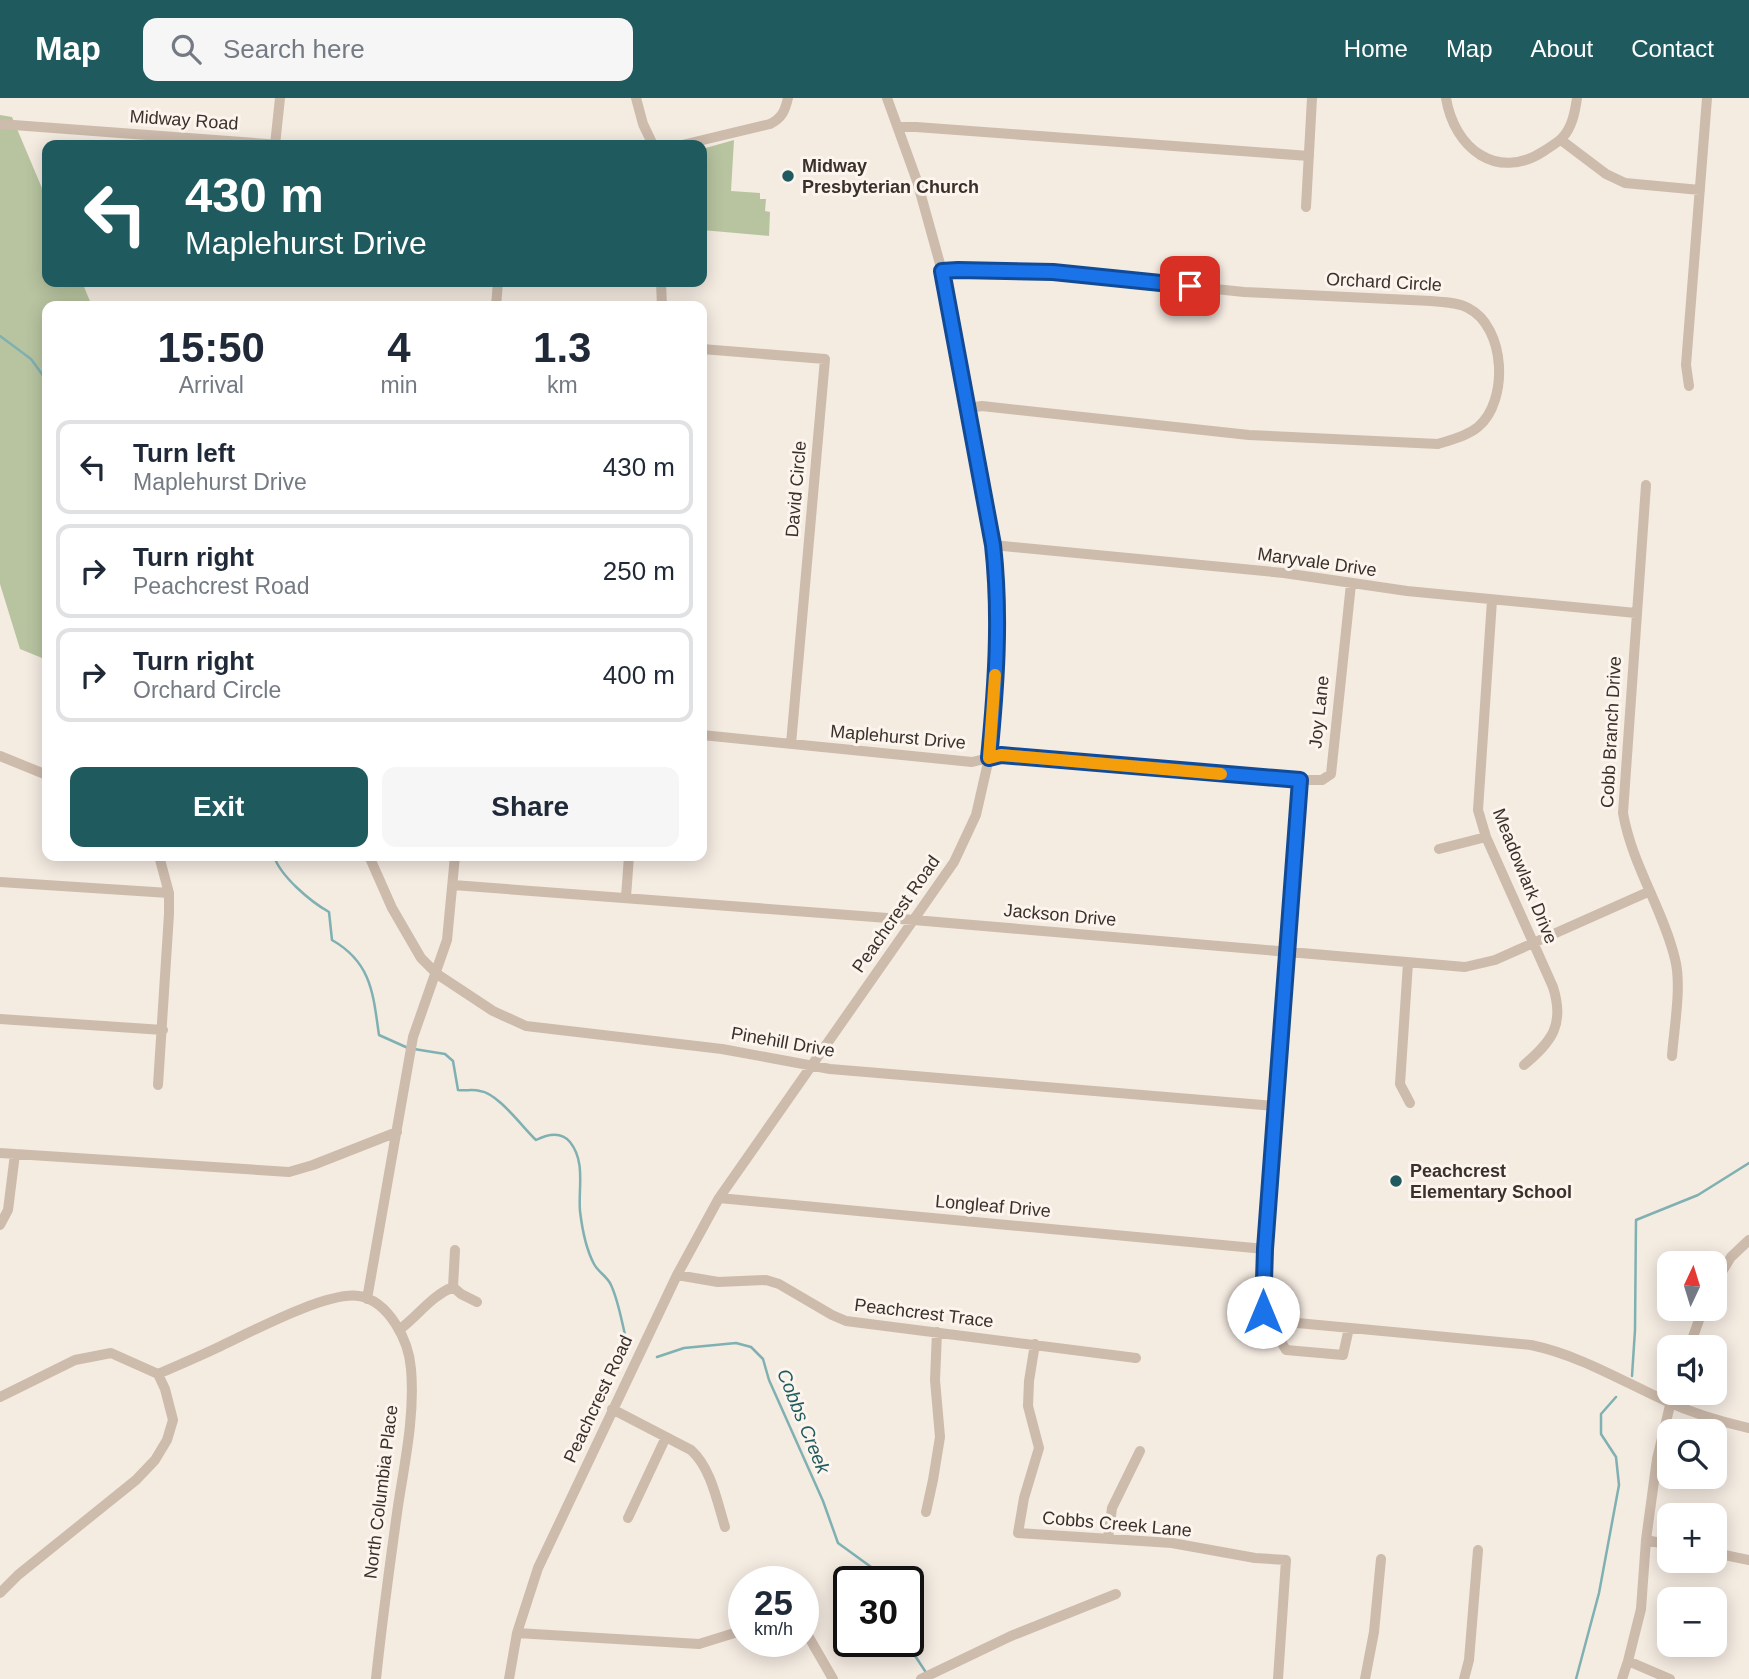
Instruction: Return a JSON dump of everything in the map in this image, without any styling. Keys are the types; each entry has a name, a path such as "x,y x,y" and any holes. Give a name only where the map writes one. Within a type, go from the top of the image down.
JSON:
{"street":[{"path":"276,140 280,98"},
{"path":"636,98 651,140"},
{"path":"703,140 770,124 779,119 788,98"},
{"name":"Peachcrest Road","path":"509,1679 517,1633 538,1568 677,1275 719,1198 811,1064 943,881 976,815 989,758 994,702 998,602 993,545 942,271 918,181 887,98"},
{"path":"1306,207 1312,98"},
{"path":"1446,98 1457,131 1465,143 1482,157 1503,163 1517,163 1539,155 1561,139 1569,128 1577,98"},
{"path":"1689,386 1686,365 1707,98"},
{"name":"Midway Road","path":"0,124 210,140"},
{"path":"898,127 1309,156"},
{"path":"1561,139 1606,174 1625,183 1700,190"},
{"name":"Orchard Circle","path":"942,271 1053,272 1244,292 1431,300 1468,307 1480,317 1497,352 1500,371 1498,391 1492,408 1478,426 1438,444 1249,435 982,406 968,408"},
{"name":"David Circle","path":"707,349 825,359 791,744"},
{"name":"Cobb Branch Drive","path":"1646,485 1623,813 1626,834 1667,933 1676,962 1672,1056"},
{"name":"Maryvale Drive","path":"993,545 1284,573 1351,584 1636,613"},
{"name":"Joy Lane","path":"1300,780 1322,780 1331,774 1351,584"},
{"name":"Meadowlark Drive","path":"1492,600 1478,810 1486,836 1553,987 1558,1013 1556,1027 1549,1040 1524,1065"},
{"name":"Maplehurst Drive","path":"707,736 972,762 1001,755 1300,780"},
{"path":"0,756 42,773"},
{"path":"1300,780 1261,1304 1265,1316 1276,1321 1531,1345 1552,1350 1657,1392"},
{"path":"1439,849 1486,836"},
{"path":"158,1085 169,893 160,861"},
{"name":"Pinehill Drive","path":"371,861 412,945 436,974 493,1011 526,1026 722,1049 831,1069 1275,1106"},
{"path":"158,1374 294,1311 342,1297 358,1295 367,1298 413,1037 447,940 455,861"},
{"path":"626,897 629,861"},
{"path":"0,882 169,893"},
{"name":"Jackson Drive","path":"453,885 914,920 1465,967 1495,960 1648,892"},
{"path":"1408,963 1400,1084 1409,1103"},
{"path":"0,1019 163,1030"},
{"path":"0,1153 289,1172 397,1132"},
{"path":"0,1225 8,1210 15,1154"},
{"name":"Longleaf Drive","path":"719,1198 1265,1249"},
{"path":"1727,1264 1749,1240"},
{"path":"453,1287 455,1250"},
{"name":"Peachcrest Trace","path":"677,1275 718,1282 766,1280 779,1283 846,1321 1136,1357"},
{"path":"453,1287 477,1302"},
{"path":"399,1330 416,1317 433,1298 453,1287"},
{"name":"North Columbia Place","path":"367,1298 383,1308 399,1330 411,1368 409,1433 384,1598 376,1679"},
{"path":"1276,1321 1280,1340 1286,1350 1343,1355 1349,1328"},
{"path":"926,1512 940,1437 935,1380 937,1332"},
{"name":"Cobbs Creek Lane","path":"1035,1344 1028,1381 1028,1406 1039,1448 1024,1498 1018,1533 1172,1543 1228,1554 1286,1560 1278,1679"},
{"path":"0,1396 75,1360 111,1353 158,1374 173,1420 167,1440 155,1460 136,1480 18,1575 0,1593"},
{"path":"1622,1679 1641,1609 1646,1540 1657,1459 1669,1405"},
{"path":"1689,1405 1749,1428"},
{"path":"612,1409 691,1450 698,1457 707,1474 725,1527"},
{"path":"628,1518 666,1437"},
{"path":"1108,1539 1112,1508 1140,1451"},
{"path":"1646,1540 1657,1542"},
{"path":"1464,1679 1469,1660 1478,1550"},
{"path":"1727,1555 1749,1559"},
{"path":"1365,1679 1374,1632 1381,1559"},
{"path":"921,1679 1011,1636 1116,1594"},
{"path":"517,1633 699,1644 728,1635"},
{"path":"819,1655 833,1679"},
{"path":"1629,1661 1670,1679"}],"green space":[{"path":"0,115 12,117 42,188 42,287 84,287 90,301 42,301 42,658 20,649 0,584"},
{"path":"734,140 731,191 760,193 760,199 766,199 765,211 770,212 769,236 707,230 707,148"}],"waterway":[{"name":"Cobbs Creek","path":"0,336 31,359 42,374"},
{"name":"Cobbs Creek","path":"276,861 297,888 329,912 332,940 345,949 363,969 372,993 379,1035 408,1048"},
{"name":"Cobbs Creek","path":"414,1049 445,1054 453,1061 458,1090 477,1090 495,1098 536,1140 554,1135 563,1136 570,1142 580,1167 583,1231 594,1264 610,1282 614,1292 627,1343"},
{"path":"1632,1376 1636,1220 1698,1195 1749,1163"},
{"name":"Cobbs Creek","path":"657,1357 684,1348 736,1343 751,1347 763,1359 769,1380 823,1501 838,1543 870,1566"},
{"path":"1576,1679 1599,1593 1619,1485 1616,1457 1601,1434 1601,1414 1616,1397"},
{"name":"Cobbs Creek","path":"916,1657 927,1674"}],"slow traffic":[{"path":"995,675 989,758 1001,755 1221,774"}],"place":[{"name":"Midway Presbyterian Church","path":"788,176"},
{"name":"Peachcrest Elementary School","path":"1396,1181"}],"route":[{"path":"1190,286 1053,272 942,271 993,545 998,602 989,758 1001,755 1300,780 1261,1304 1263,1312"}]}
